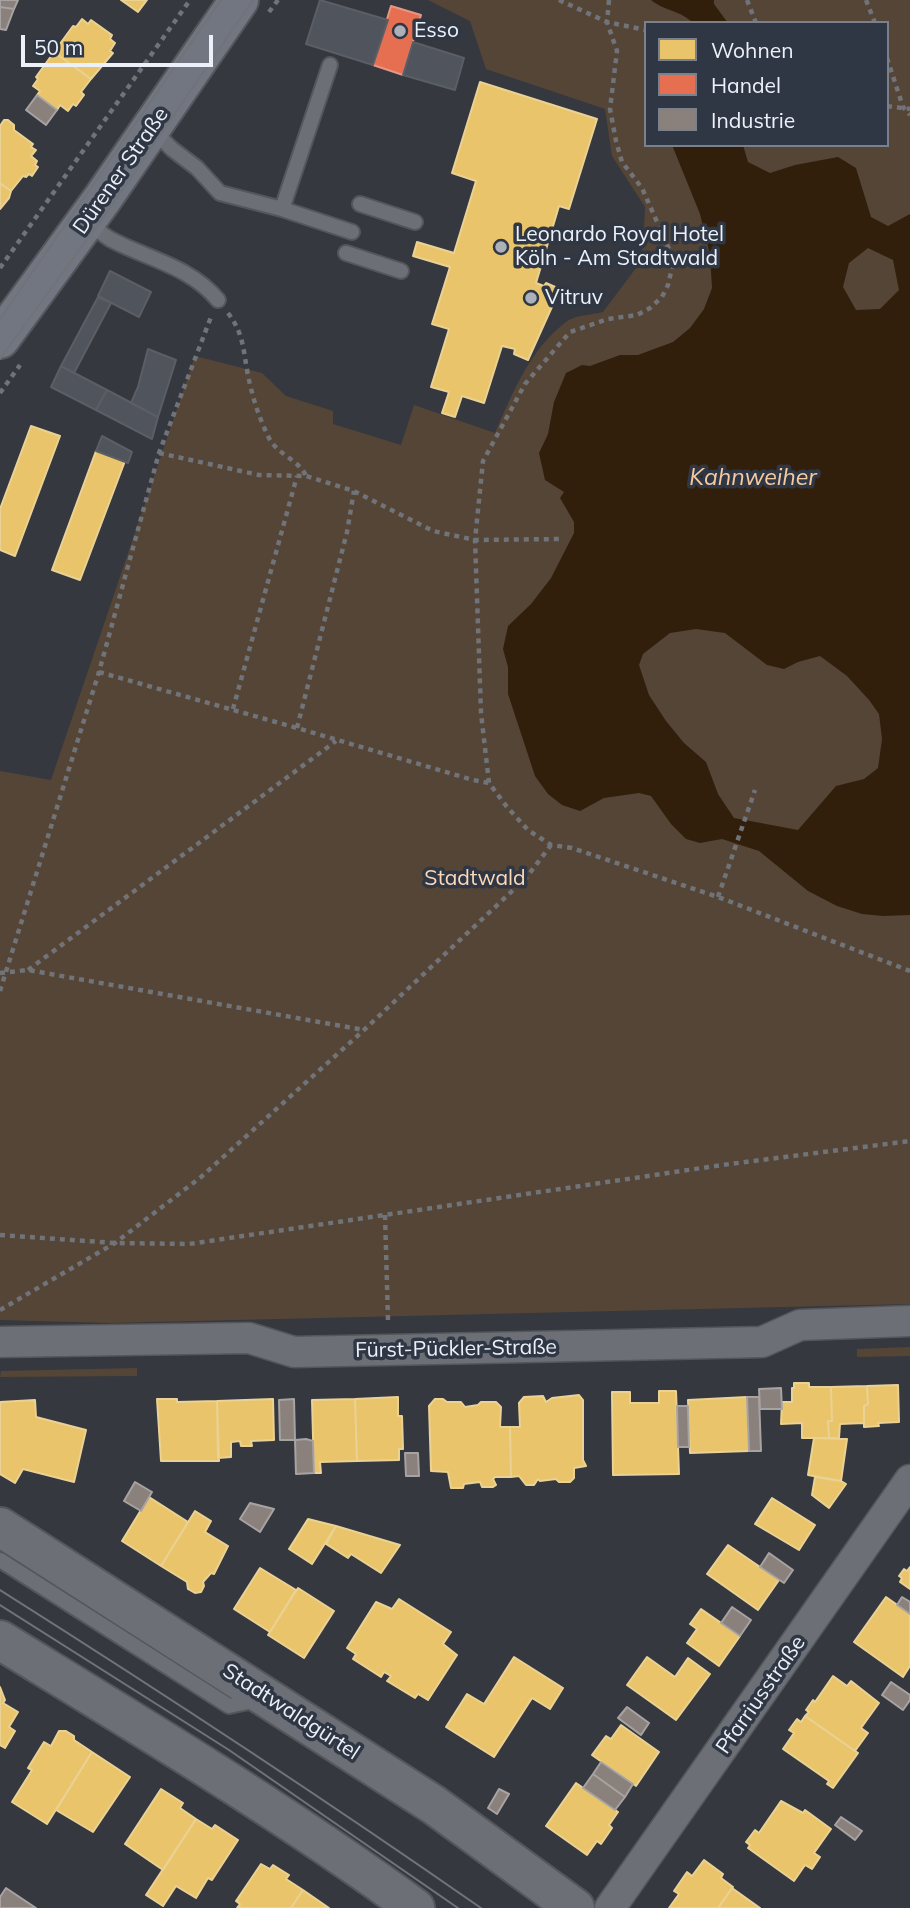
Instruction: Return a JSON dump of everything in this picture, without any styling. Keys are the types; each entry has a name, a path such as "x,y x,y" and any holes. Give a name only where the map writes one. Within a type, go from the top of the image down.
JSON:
{"main road":[{"name":"Dürener Straße","path":"0,340 239,0"},
{"name":"Stadtwaldgürtel","path":"0,1527 434,1805 575,1908"},
{"path":"0,1640 209,1768 415,1908"}],"street":[{"name":"Fürst-Pückler-Straße","path":"0,1342 248,1338 293,1352 762,1342 800,1325 910,1321"},
{"name":"Pfarriusstraße","path":"610,1908 910,1480"}],"lane":[{"path":"282,209 330,65"},
{"path":"151,128 197,168 219,193 282,209 352,232"},
{"path":"360,204 415,222"},
{"path":"86,221 108,238 186,272 207,287 218,300"},
{"path":"346,253 401,271"},
{"path":"0,1560 229,1706 270,1698"}],"path":[{"path":"0,268 190,0"},
{"path":"559,0 607,22 644,30"},
{"path":"608,0 607,22 617,51 610,108 615,141 622,162 642,188 669,248 672,268 668,285 656,303 637,315 608,319 570,332 524,384 482,461 475,540 481,713 489,783 528,830 551,845 572,848 718,897 910,971"},
{"path":"747,0 756,21"},
{"path":"866,0 873,21"},
{"path":"889,65 902,107 910,115"},
{"path":"889,106 910,109"},
{"path":"0,991 3,974 99,672 159,453 218,300"},
{"path":"218,300 239,328 248,378 270,442 303,469 306,477"},
{"path":"159,453 259,475 306,477 354,491 433,531 475,540 561,539"},
{"path":"233,709 297,476"},
{"path":"297,728 347,533 354,491"},
{"path":"99,672 489,783"},
{"path":"28,970 337,740"},
{"path":"718,897 755,790"},
{"path":"0,1310 115,1243 201,1177 364,1030 526,878 551,845"},
{"path":"3,974 28,970 364,1030"},
{"path":"0,1235 115,1243 189,1244 722,1165 910,1141"},
{"path":"385,1215 388,1320"}],"green space":[{"name":"Stadtwald","path":"428,0 910,0 910,1304 110,1323 0,1320 0,771 51,780 195,356 262,373 286,396 333,411 333,424 401,445 414,405 495,433 523,373 542,345 569,320 603,312 636,268 643,247 645,207 612,156 605,109 486,69 470,21"},
{"path":"910,1347 910,1356 857,1357 857,1349"},
{"path":"137,1368 137,1376 0,1377 1,1371"}],"water":[{"path":"651,0 714,0 727,21 690,21"},
{"name":"Kahnweiher","path":"673,147 744,147 748,162 770,173 838,157 856,168 871,217 888,226 910,214 910,915 862,914 837,906 808,891 759,851 722,839 700,843 686,839 671,824 651,796 639,793 604,798 580,811 562,805 548,794 535,776 508,694 508,667 503,649 508,626 531,604 551,578 574,533 574,522 560,498 564,492 545,480 539,453 548,434 554,402 566,373 582,365 590,366 620,355 638,355 673,342 690,328 704,309 712,288 710,255 700,214","holes":["868,248 893,260 899,290 880,309 856,310 843,287 849,263","696,629 725,633 767,665 784,669 820,656 847,676 879,714 882,739 878,768 864,779 836,786 798,830 734,818 718,794 706,762 684,743 649,695 639,665 643,654 670,633"]}],"building: Wohnen":[{"path":"121,0 147,0 138,12"},
{"path":"82,19 88,24 91,20 112,35 110,39 115,43 110,51 113,53 91,79 54,52 73,26 76,27"},
{"path":"54,52 91,79 81,92 84,95 76,106 73,104 68,111 60,105 57,110 37,95 40,91 33,86 38,79 36,77"},
{"name":"Leonardo Royal Hotel Köln - Am Stadtwald","path":"480,82 597,119 569,209 559,206 536,283 544,286 546,283 560,289 528,360 514,354 515,349 502,346 484,403 462,396 455,417 442,413 449,392 431,387 449,329 432,324 450,267 413,256 417,242 454,253 476,181 452,173"},
{"path":"4,120 8,120 14,125 14,130 33,144 31,147 36,150 31,156 37,161 35,165 38,167 32,176 23,176 11,191 0,183 0,126"},
{"path":"0,183 11,191 0,209"},
{"path":"31,426 60,436 15,556 0,550 0,509"},
{"path":"96,451 125,461 80,580 52,570"},
{"path":"794,1383 809,1383 809,1387 831,1387 832,1421 828,1421 829,1438 802,1438 802,1423 781,1424 782,1402 792,1402"},
{"path":"898,1385 899,1422 864,1427 864,1406 868,1404 867,1386"},
{"path":"867,1386 868,1404 864,1406 864,1423 840,1424 839,1438 829,1438 828,1421 832,1421 831,1387"},
{"path":"659,1391 676,1391 679,1474 613,1475 612,1392 630,1392 630,1403 659,1403"},
{"path":"579,1395 583,1400 583,1460 586,1466 574,1468 574,1478 570,1482 538,1479 534,1485 526,1485 519,1476 511,1477 510,1427 520,1427 519,1403 524,1397 543,1396 546,1402 552,1398"},
{"path":"398,1397 398,1416 402,1416 403,1449 399,1449 399,1460 357,1461 355,1399"},
{"path":"747,1397 749,1451 690,1453 688,1400"},
{"path":"157,1399 177,1399 177,1402 217,1401 219,1461 161,1461"},
{"path":"273,1399 274,1440 251,1441 252,1446 241,1446 240,1441 231,1442 231,1457 218,1458 217,1401"},
{"path":"355,1399 357,1461 320,1462 321,1473 314,1473 312,1400"},
{"path":"435,1399 461,1402 465,1407 481,1402 496,1402 501,1407 500,1427 510,1427 511,1477 495,1477 493,1479 496,1485 493,1487 482,1487 480,1482 464,1484 463,1488 451,1488 448,1472 431,1471 429,1406"},
{"path":"35,1400 36,1417 86,1430 74,1482 23,1469 15,1483 0,1474 0,1402"},
{"path":"814,1438 847,1439 841,1481 808,1475"},
{"path":"815,1477 846,1484 829,1508 812,1495"},
{"path":"149,1497 188,1522 161,1566 122,1541"},
{"path":"772,1498 815,1525 799,1550 755,1524"},
{"path":"195,1511 211,1521 205,1532 228,1546 214,1574 211,1573 203,1582 201,1592 195,1593 188,1589 187,1582 161,1566"},
{"path":"308,1519 336,1526 312,1564 289,1549"},
{"path":"336,1526 400,1545 381,1573 351,1554 348,1558 326,1544"},
{"path":"728,1545 779,1580 758,1610 707,1574"},
{"path":"910,1567 910,1589 900,1582 902,1578 899,1576 904,1569 907,1571"},
{"path":"260,1568 296,1590 270,1632 234,1609"},
{"path":"298,1588 334,1611 304,1658 268,1635"},
{"path":"886,1597 910,1614 910,1666 903,1677 854,1642"},
{"path":"399,1599 451,1632 443,1644 457,1655 428,1700 418,1694 415,1698 387,1681 391,1676 384,1672 381,1677 353,1659 356,1654 347,1648 376,1602 392,1609"},
{"path":"701,1609 740,1636 719,1666 687,1643 697,1629 690,1624"},
{"path":"514,1657 563,1688 550,1709 532,1698 494,1757 446,1727 467,1694 484,1704"},
{"path":"647,1657 675,1677 688,1658 710,1674 676,1720 627,1685"},
{"path":"833,1676 847,1686 851,1681 879,1703 861,1728 868,1733 855,1751 805,1716 813,1700 815,1702"},
{"path":"0,1687 5,1700 3,1703 18,1712 9,1727 15,1731 5,1748 0,1745"},
{"path":"805,1716 858,1753 833,1788 827,1784 829,1781 783,1749 794,1733 789,1730 797,1719 801,1722"},
{"path":"621,1725 659,1752 636,1786 592,1755 606,1736 611,1739"},
{"path":"59,1731 66,1731 74,1736 74,1740 92,1752 47,1824 12,1802 32,1770 28,1768 44,1742 51,1746"},
{"path":"92,1752 130,1777 93,1832 56,1810"},
{"path":"576,1783 618,1812 609,1825 612,1828 601,1844 597,1841 587,1855 546,1826"},
{"path":"161,1789 183,1803 180,1808 196,1819 163,1870 125,1844"},
{"path":"781,1801 803,1813 805,1810 831,1829 814,1853 820,1857 812,1869 805,1865 794,1881 748,1848 750,1845 746,1842 755,1830 759,1833"},
{"path":"196,1819 212,1829 215,1825 238,1840 212,1880 208,1878 196,1898 176,1886 163,1906 146,1895"},
{"path":"704,1860 723,1874 721,1878 733,1887 718,1908 669,1908 679,1894 674,1891 687,1872 692,1876"},
{"path":"261,1864 270,1869 273,1865 289,1875 286,1879 303,1890 291,1908 237,1908 240,1904 236,1901"},
{"path":"732,1888 760,1908 718,1908"},
{"path":"303,1890 329,1908 291,1908"}],"building: Handel":[{"name":"Esso","path":"391,6 421,15 403,75 373,65"}],"building: Industrie":[{"path":"0,0 18,0 14,9 0,7"},
{"path":"0,7 14,9 6,30 0,29"},
{"path":"37,95 57,110 46,125 26,110"},
{"path":"781,1388 782,1409 760,1409 759,1389"},
{"path":"747,1397 759,1397 761,1451 749,1451"},
{"path":"294,1399 295,1440 280,1440 279,1400"},
{"path":"677,1406 688,1406 689,1447 678,1447"},
{"path":"295,1440 313,1441 314,1473 296,1474"},
{"path":"405,1453 418,1453 419,1476 406,1476"},
{"path":"135,1482 152,1492 141,1511 124,1501"},
{"path":"250,1503 274,1509 260,1532 240,1519"},
{"path":"769,1553 793,1570 784,1583 760,1567"},
{"path":"902,1597 910,1602 910,1614 897,1605"},
{"path":"732,1607 751,1620 740,1636 721,1623"},
{"path":"891,1682 910,1695 910,1700 903,1710 882,1695"},
{"path":"627,1707 649,1723 641,1735 618,1718"},
{"path":"601,1762 633,1784 625,1797 593,1774"},
{"path":"593,1774 625,1797 615,1810 583,1788"},
{"path":"499,1789 509,1794 497,1814 488,1808"},
{"path":"841,1817 862,1831 855,1840 835,1825"},
{"path":"6,1888 36,1908 0,1908 0,1897"}],"building: Sonstige":[{"path":"320,0 388,20 373,65 306,44"},
{"path":"413,42 464,58 455,90 403,75"},
{"path":"110,271 151,292 139,317 98,296"},
{"path":"98,297 111,303 74,373 61,366"},
{"path":"148,349 176,360 158,417 131,403"},
{"path":"61,366 107,390 96,410 51,387"},
{"path":"107,390 158,417 152,439 96,410"},
{"path":"102,436 132,452 128,463 96,451"}],"tram line":[{"path":"0,319 221,0"},
{"path":"0,359 112,205 253,0"},
{"path":"0,1590 242,1746 481,1908"},
{"path":"0,1605 229,1750 458,1908"}],"place":[{"name":"Esso","path":"400,31"},
{"name":"Leonardo Royal Hotel Köln - Am Stadtwald","path":"501,247"},
{"name":"Vitruv","path":"531,298"}]}
